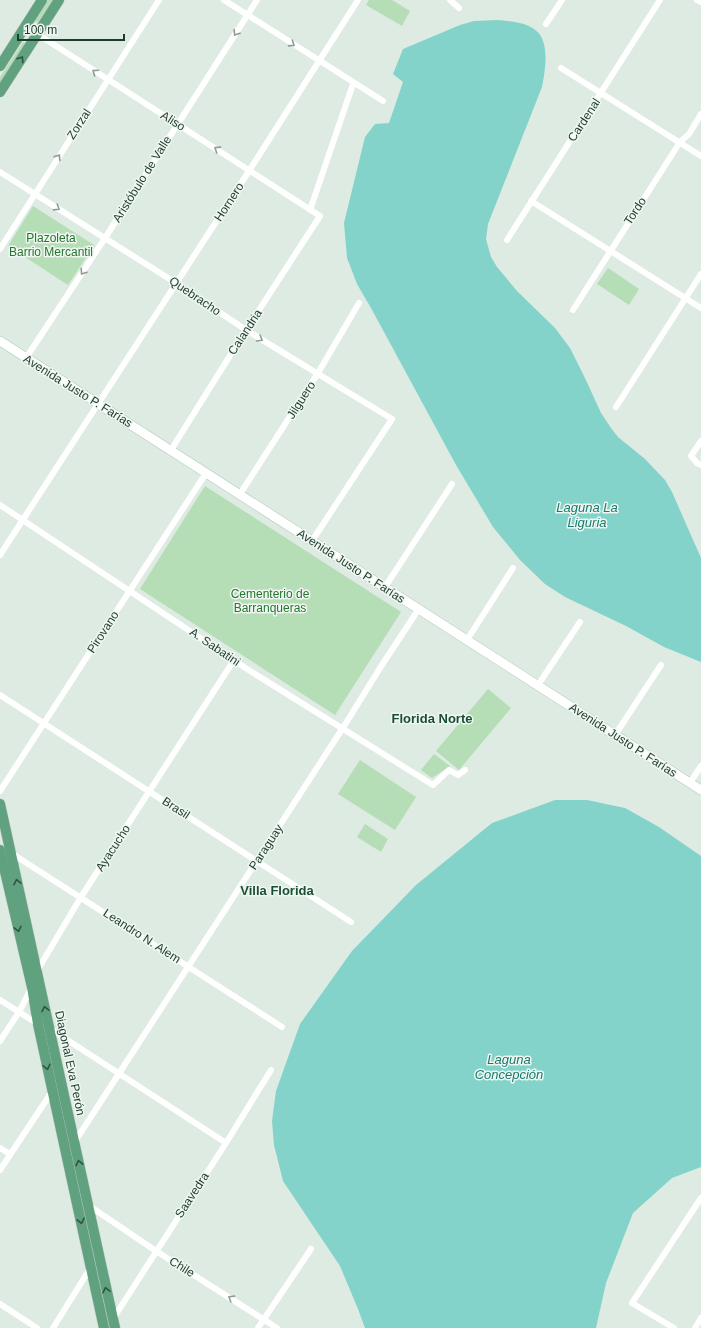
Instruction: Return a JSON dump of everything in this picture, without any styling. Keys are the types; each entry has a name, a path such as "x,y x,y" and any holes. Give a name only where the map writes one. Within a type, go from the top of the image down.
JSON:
{"main road":[{"path":"0,66 42,0"},
{"path":"0,92 59,0"},
{"name":"Diagonal Eva Perón","path":"0,804 114,1324"},
{"name":"Diagonal Eva Perón","path":"0,849 32,987 38,1024 104,1328"}],"street":[{"name":"Zorzal","path":"0,249 159,0"},
{"path":"224,0 353,84 383,101"},
{"name":"Aristóbulo de Valle","path":"26,358 105,238 257,0"},
{"name":"Hornero","path":"0,555 358,0"},
{"path":"450,0 459,8"},
{"path":"546,24 562,0"},
{"name":"Cardenal","path":"507,240 660,0"},
{"path":"697,0 701,2"},
{"name":"Aliso","path":"25,26 320,216"},
{"path":"562,68 701,156"},
{"path":"310,210 353,84"},
{"name":"Tordo","path":"572,310 680,142 689,134 701,114"},
{"name":"Quebracho","path":"0,172 176,283 246,330 392,419 312,541"},
{"path":"531,201 701,308"},
{"name":"Calandria","path":"171,450 320,216"},
{"path":"616,407 701,274"},
{"name":"Jilguero","path":"240,494 318,373 359,303"},
{"name":"Avenida Justo P. Farías","path":"0,341 701,790"},
{"path":"701,441 692,456 697,463 701,465"},
{"name":"Pirovano","path":"0,791 206,473"},
{"path":"385,587 452,484"},
{"name":"A. Sabatini","path":"0,505 234,660 433,785 449,770 458,775 465,770"},
{"path":"467,640 513,568"},
{"name":"Paraguay","path":"74,1143 120,1074 418,610"},
{"path":"538,685 580,622"},
{"name":"Ayacucho","path":"0,1041 19,1012 32,987 37,972 81,898 234,660"},
{"path":"614,735 661,665"},
{"name":"Brasil","path":"0,695 351,922"},
{"path":"690,783 701,766"},
{"name":"Leandro N. Alem","path":"0,849 11,853 282,1027"},
{"path":"0,1000 38,1024"},
{"path":"49,1028 226,1142"},
{"name":"Saavedra","path":"114,1324 156,1251 271,1070"},
{"path":"0,1170 53,1090"},
{"path":"0,1148 10,1154"},
{"path":"674,1328 632,1303 701,1198"},
{"name":"Chile","path":"88,1205 156,1251 277,1328"},
{"path":"258,1328 311,1249"},
{"path":"53,1328 91,1267"},
{"path":"0,1304 37,1328"},
{"path":"694,1328 701,1318"}],"green space":[{"path":"48,0 54,0 38,23 35,21"},
{"path":"369,0 392,0 410,11 402,26 366,5"},
{"path":"23,42 27,44 0,85 0,77"},
{"name":"Plazoleta Barrio Mercantil","path":"33,206 94,245 68,285 8,246"},
{"path":"608,268 639,289 629,305 597,284"},
{"name":"Cementerio de Barranqueras","path":"205,486 401,612 335,715 140,589"},
{"path":"488,689 511,708 459,770 436,751"},
{"path":"434,754 450,766 432,778 421,770"},
{"path":"360,760 416,797 395,830 338,794"},
{"path":"365,824 388,839 381,852 357,837"}],"water":[{"name":"Laguna La Liguria","path":"497,20 521,23 534,29 543,40 546,56 542,87 488,224 486,239 491,257 497,267 517,291 555,328 570,348 601,413 611,428 618,437 645,459 665,480 672,492 701,558 701,662 664,647 626,626 565,597 545,584 520,560 493,527 456,465 357,284 347,258 344,223 365,137 375,124 389,123 403,82 393,74 403,49 460,25 474,21"},
{"name":"Laguna Concepción","path":"555,800 587,800 625,808 659,827 701,856 701,1167 672,1178 633,1213 606,1283 596,1328 365,1328 340,1266 283,1181 274,1145 272,1121 276,1091 300,1024 352,951 416,885 492,823"}],"district":[{"name":"Florida Norte","path":"432,718"},
{"name":"Villa Florida","path":"277,890"}]}
